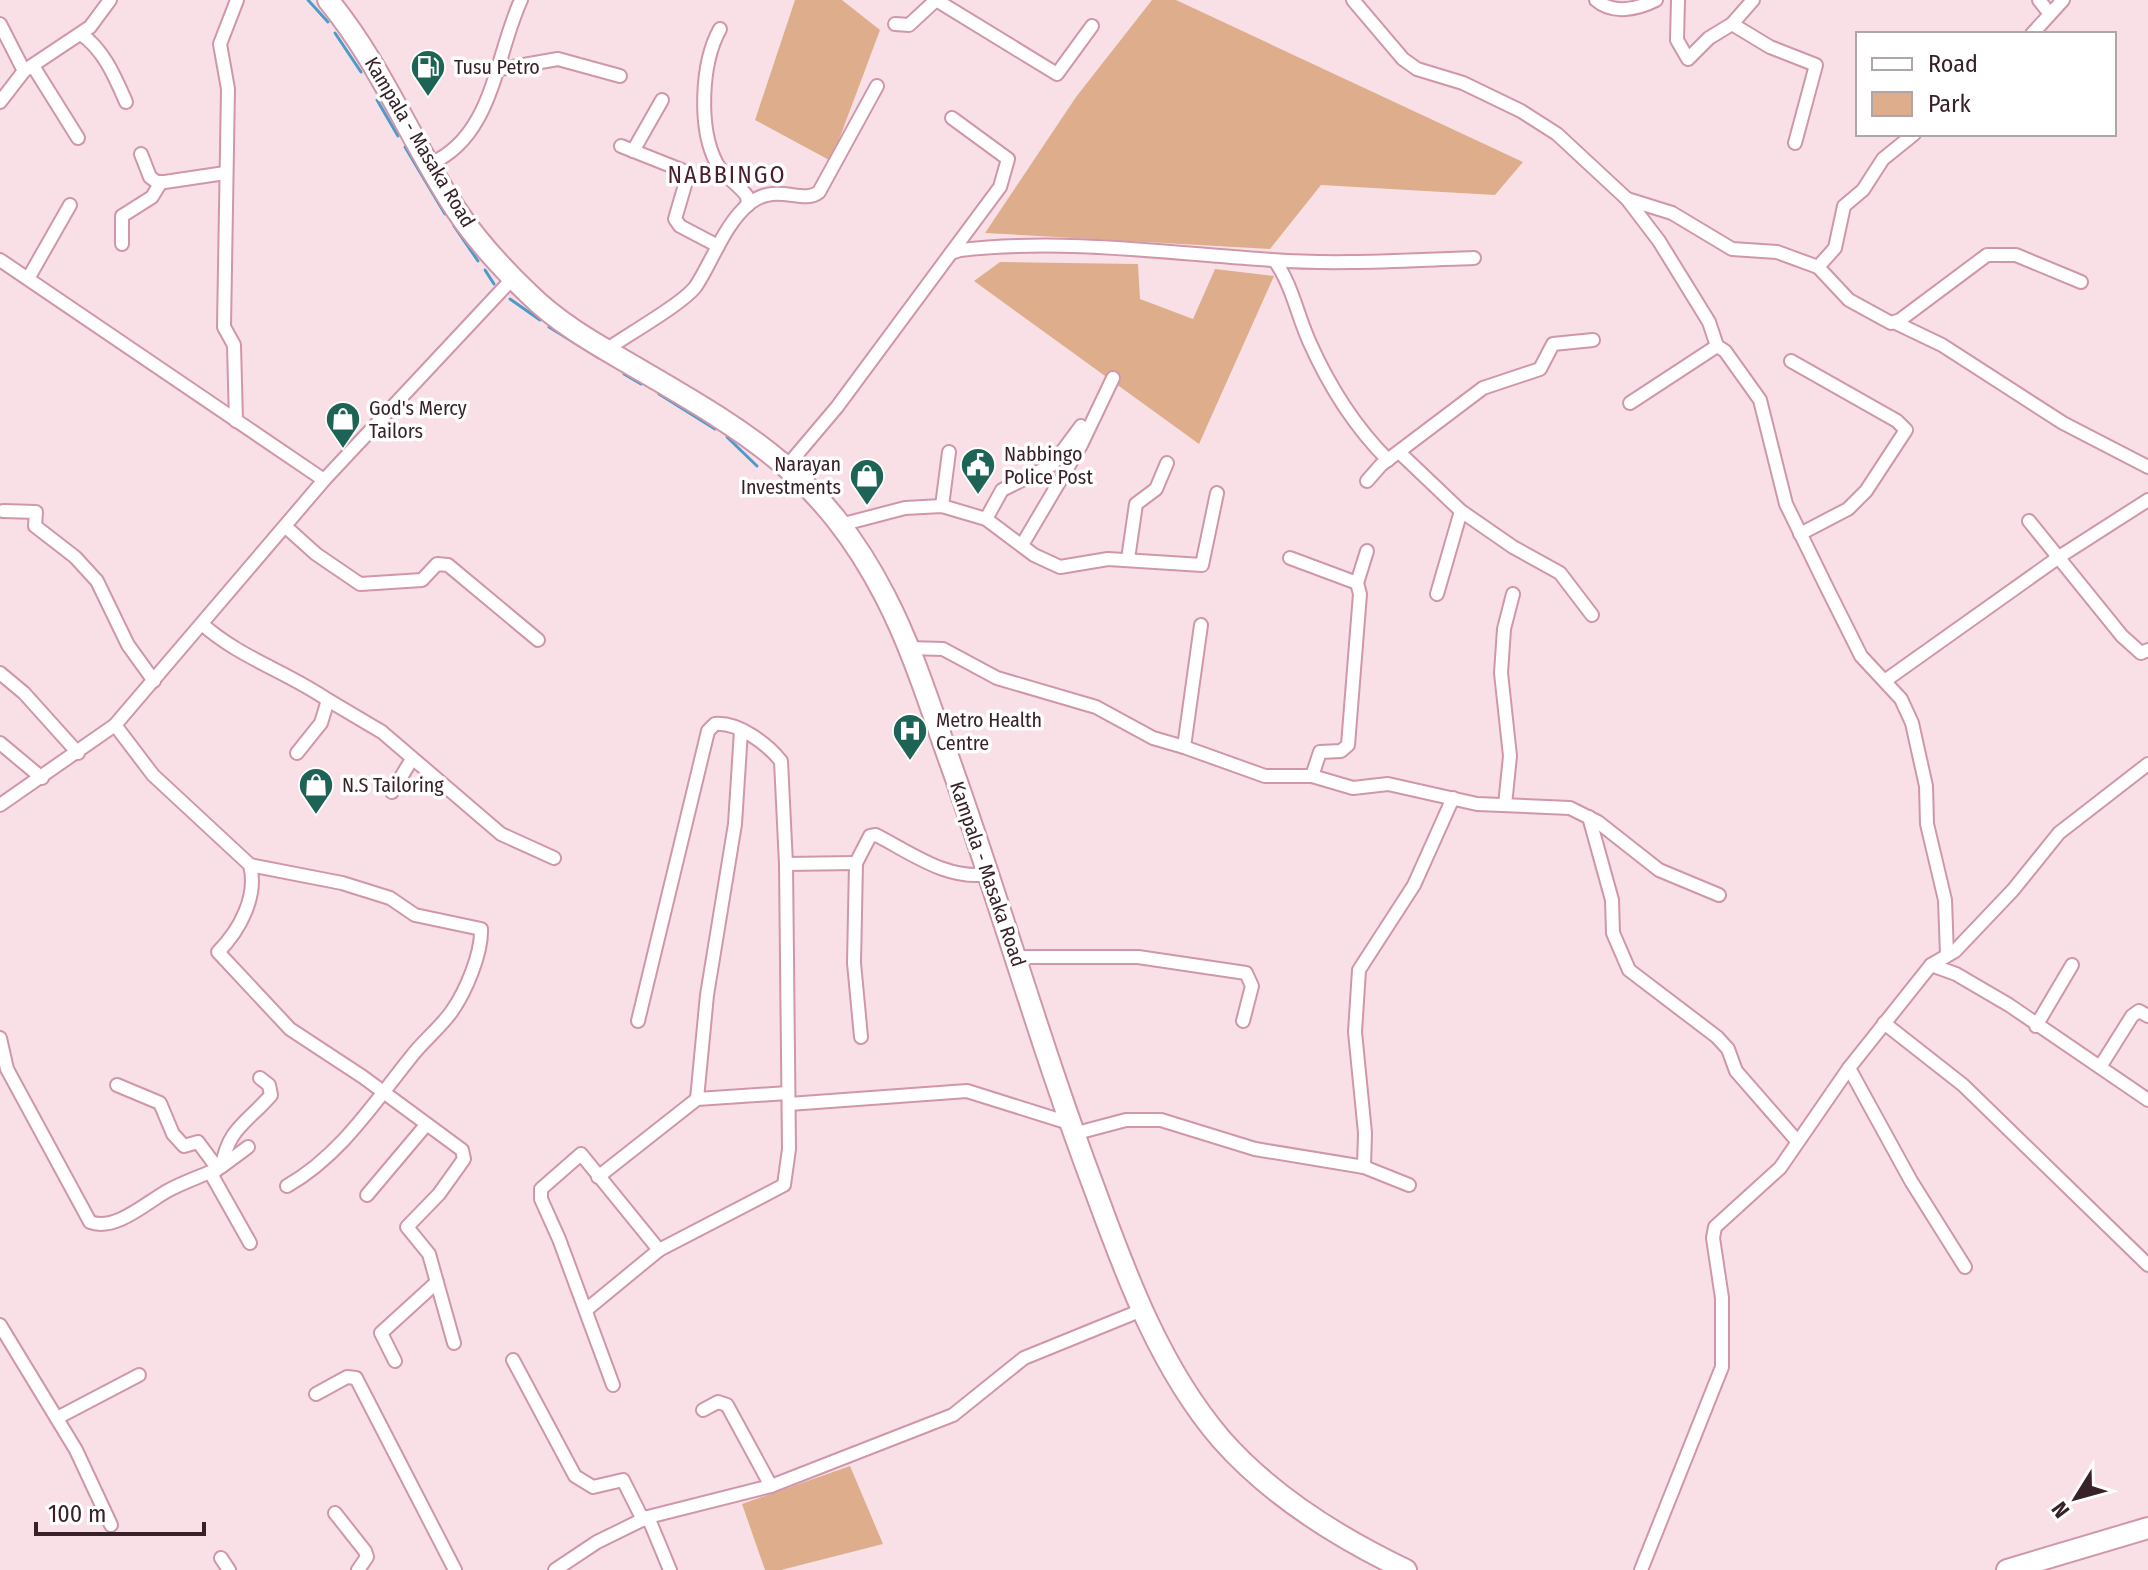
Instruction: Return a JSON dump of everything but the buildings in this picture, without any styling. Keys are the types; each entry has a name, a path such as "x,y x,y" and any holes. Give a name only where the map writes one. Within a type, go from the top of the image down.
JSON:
{"main road":[{"name":"Kampala - Masaka Road","path":"328,0 373,64 457,210 513,278 562,323 729,422 788,465 840,525 887,599 908,648 990,874 1071,1128 1142,1310 1190,1397 1227,1445 1289,1500 1325,1526 1406,1570"},
{"path":"2007,1570 2148,1528"}],"street":[{"path":"0,102 29,68 81,34 110,0"},
{"path":"236,421 234,345 224,327 228,89 220,44 237,0"},
{"path":"430,164 453,153 462,142 500,69 521,0"},
{"path":"895,24 909,25 936,0 1057,74 1092,26"},
{"path":"1596,0 1614,8 1640,8 1656,0"},
{"path":"1678,0 1677,40 1688,59 1709,38 1732,24 1753,0"},
{"path":"2039,0 2050,14"},
{"path":"2034,32 2063,0"},
{"path":"1360,4 1393,50 1410,64 1432,75 1482,90 1521,111 1557,134 1627,199 1659,241 1709,322 1717,346 1725,351 1760,400 1783,492 1800,534 1861,656 1901,699 1919,746 1926,786 1927,824 1945,900 1947,955"},
{"path":"0,24 78,138"},
{"path":"1732,24 1770,47 1816,65 1795,143"},
{"path":"720,29 709,60 709,136 719,168 740,187 747,196 748,205"},
{"path":"81,34 92,42 110,68 126,102"},
{"path":"500,69 558,59 620,76"},
{"path":"606,350 689,293 748,205 765,194 783,192 809,197 819,192 877,86"},
{"path":"662,100 627,148 684,171 687,178 675,219 680,226 718,246"},
{"path":"788,465 837,407 1000,187 1008,159 952,118"},
{"path":"1818,267 1835,248 1844,206 1902,138"},
{"path":"141,154 150,177 161,182 225,173"},
{"path":"122,244 122,216 152,197 161,182"},
{"path":"1627,199 1672,213 1732,249 1777,252 1818,267 1849,300 1883,321 1896,323 1942,345 2063,423 2148,467"},
{"path":"29,277 70,205"},
{"path":"951,253 1006,246 1070,246 1275,261 1386,262 1474,258"},
{"path":"1896,323 1987,255 2016,255 2081,282"},
{"path":"0,260 324,480"},
{"path":"1275,261 1289,286 1309,342 1345,407 1394,456 1461,511 1513,547 1560,573 1592,615"},
{"path":"0,805 115,725 324,480 513,278"},
{"path":"1367,481 1394,456 1483,388 1540,369 1553,344 1593,340"},
{"path":"1630,403 1717,346"},
{"path":"1791,361 1901,424 1906,430 1866,491 1848,509 1800,534"},
{"path":"1022,545 1081,445 1113,378"},
{"path":"986,519 1002,490 1052,465 1081,426"},
{"path":"942,506 949,452"},
{"path":"1128,559 1136,504 1156,489 1167,463"},
{"path":"840,525 905,508 942,506 986,519 1060,567 1108,559 1202,565 1217,493"},
{"path":"1886,680 2059,557 2148,500"},
{"path":"3,511 36,512 35,526 87,569 106,595 128,645 154,681"},
{"path":"1437,594 1461,511"},
{"path":"2029,521 2128,643 2141,653 2148,650"},
{"path":"286,527 316,554 360,584 416,581 426,577 437,564 448,565 538,640"},
{"path":"1312,776 1320,752 1341,751 1348,745 1360,604 1357,583 1367,551"},
{"path":"1290,558 1357,583"},
{"path":"1505,805 1510,756 1501,673 1504,629 1513,594"},
{"path":"202,624 226,646 275,667 382,732 501,834 554,858"},
{"path":"1184,747 1201,625"},
{"path":"908,648 943,649 997,678 1096,707 1153,738 1265,776 1312,776 1340,787 1388,784 1505,805 1570,808 1589,817 1659,870 1719,895"},
{"path":"0,673 24,693 78,753"},
{"path":"297,753 321,723 328,700"},
{"path":"586,1310 659,1250 784,1185 789,1171 786,864 781,761 766,745 720,723 708,731 638,1021"},
{"path":"115,725 153,775 250,865 342,883 390,898 415,915 481,929 473,966 453,1010 370,1113 316,1165 287,1186"},
{"path":"697,1099 707,995 735,824 741,731"},
{"path":"0,743 42,778"},
{"path":"392,792 412,759"},
{"path":"1641,1570 1722,1367 1722,1298 1714,1249 1715,1227 1780,1168 1849,1068 1931,965 1947,955 2013,890 2059,833 2148,764"},
{"path":"1364,1167 1365,1133 1355,1032 1359,970 1414,885 1453,798"},
{"path":"1589,817 1612,900 1613,933 1629,970 1717,1037 1728,1049 1736,1071 1797,1141"},
{"path":"861,1037 854,963 856,863 870,836 876,835 952,874 971,877 990,874"},
{"path":"786,864 856,863"},
{"path":"250,865 254,891 239,924 218,952 290,1029 384,1092 458,1147 464,1155 439,1194 407,1227 426,1249 454,1343"},
{"path":"1017,957 1138,957 1246,973 1252,986 1243,1021"},
{"path":"1931,965 1956,974 2009,1005 2148,1100"},
{"path":"2036,1026 2072,965"},
{"path":"2100,1067 2132,1016 2139,1011 2148,1016"},
{"path":"1884,1023 1963,1085 2148,1265"},
{"path":"0,1038 7,1069 90,1222 105,1223 135,1212 169,1190 217,1170 248,1147"},
{"path":"1849,1068 1911,1181 1965,1267"},
{"path":"217,1170 223,1151 240,1122 271,1095 269,1085 260,1078"},
{"path":"117,1085 141,1097 153,1097 160,1103 177,1142 184,1146 198,1142 217,1170 250,1243"},
{"path":"598,1177 697,1099 967,1091 1037,1111 1071,1128 1126,1120 1161,1120 1255,1149 1364,1167 1409,1185"},
{"path":"1037,1111 1061,1096"},
{"path":"367,1195 426,1125"},
{"path":"613,1385 540,1193 544,1184 579,1154 659,1250"},
{"path":"395,1361 381,1333 437,1282"},
{"path":"555,1570 597,1542 646,1519 771,1486 953,1415 1024,1358 1142,1310"},
{"path":"0,1325 76,1450 111,1525"},
{"path":"513,1360 575,1476 593,1487 623,1480 670,1570"},
{"path":"57,1418 139,1375"},
{"path":"316,1394 347,1377 356,1378 455,1570"},
{"path":"703,1410 718,1402 727,1405 771,1486"},
{"path":"335,1513 365,1551 367,1557 358,1570"},
{"path":"221,1558 229,1570"}],"green space":[{"path":"795,0 842,0 880,30 831,161 755,120"},
{"path":"1152,0 1176,0 1523,162 1495,195 1321,185 1270,249 985,233 1076,97"},
{"path":"1000,262 1138,264 1140,299 1193,319 1215,269 1274,276 1199,444 974,281"},
{"path":"850,1466 883,1544 781,1570 765,1570 742,1504"}],"waterway":[{"path":"308,0 328,22"},
{"path":"335,33 361,72"},
{"path":"377,100 398,136"},
{"path":"405,147 445,214"},
{"path":"454,226 478,261"},
{"path":"485,270 494,284"},
{"path":"510,299 540,320"},
{"path":"549,327 599,358"},
{"path":"624,374 641,384"},
{"path":"659,394 715,429"},
{"path":"727,437 757,466"}],"place":[{"name":"Tusu Petro","path":"428,98"},
{"name":"God's Mercy Tailors","path":"343,450"},
{"name":"Nabbingo Police Post","path":"978,496"},
{"name":"Narayan Investments","path":"867,507"},
{"name":"Metro Health Centre","path":"910,762"},
{"name":"N.S Tailoring","path":"316,816"}],"district":[{"name":"NABBINGO","path":"727,175"}]}
